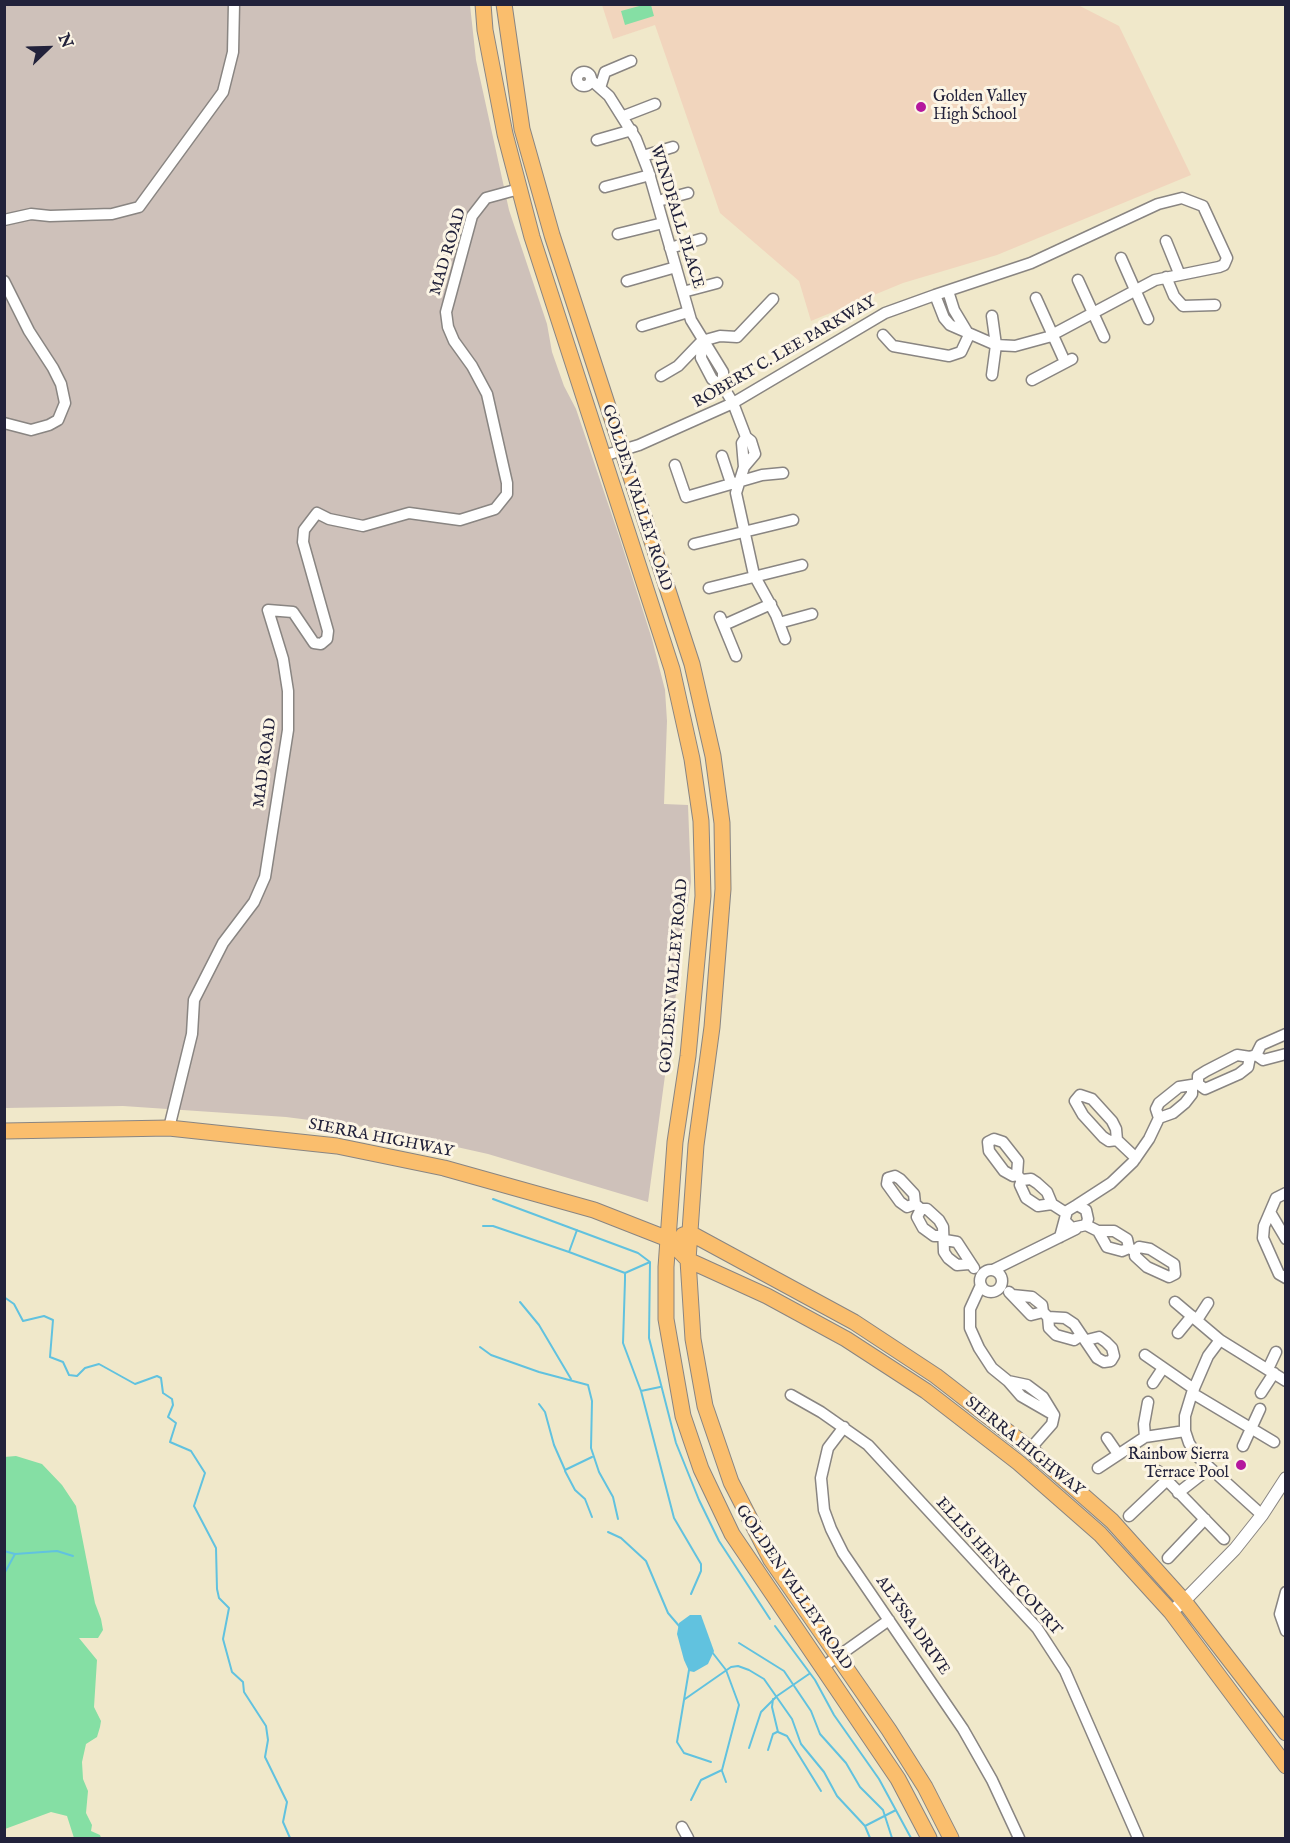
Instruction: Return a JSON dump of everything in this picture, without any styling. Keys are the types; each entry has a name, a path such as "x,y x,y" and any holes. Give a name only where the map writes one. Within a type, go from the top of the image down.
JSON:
{"main road":[{"name":"GOLDEN VALLEY ROAD","path":"483,4 485,30 505,134 519,189 532,237 672,669 692,759 701,821 703,896 688,1056 675,1142 668,1239 666,1319 683,1416 701,1469 732,1534 898,1779 929,1839"},
{"name":"GOLDEN VALLEY ROAD","path":"504,4 522,129 552,235 692,664 713,756 722,822 723,890 712,1027 696,1145 688,1260 693,1340 705,1406 720,1454 741,1506 771,1560 919,1778 951,1839"},
{"name":"SIERRA HIGHWAY","path":"4,1131 169,1128 337,1146 444,1168 594,1210 668,1239 688,1260 767,1296 835,1333 926,1391 1019,1463 1100,1534 1171,1612 1286,1766"},
{"name":"SIERRA HIGHWAY","path":"690,1233 854,1322 936,1376 1030,1449 1112,1521 1185,1601 1286,1733"},
{"path":"668,1239 690,1233"}],"street":[{"path":"4,220 31,214 112,214 139,207 223,92 233,52 234,4"},
{"path":"600,88 604,72 631,60"},
{"name":"WINDFALL PLACE","path":"591,80 624,116 632,130 650,175 688,312 702,341 701,358 712,379 723,386 746,437 742,443 744,467 735,482"},
{"path":"624,116 655,104"},
{"path":"597,140 632,130"},
{"path":"643,156 673,147"},
{"path":"605,187 650,175"},
{"name":"MAD ROAD","path":"169,1128 192,1034 194,1000 223,943 254,902 265,877 288,730 288,691 283,659 268,610 293,612 314,643 321,644 327,639 328,631 303,542 304,530 317,513 329,519 363,526 409,513 460,520 495,509 507,495 507,483 487,394 472,366 454,341 448,327 446,312 472,216 486,198 519,189"},
{"path":"658,201 688,194"},
{"name":"ROBERT C. LEE PARKWAY","path":"603,456 624,450 733,404 885,313 1031,263 1158,204 1182,198 1203,206 1208,212 1227,258 1224,265 1219,267 1179,273"},
{"path":"618,234 663,223"},
{"path":"670,248 701,239"},
{"path":"935,295 944,318 950,325 996,345 1014,346 1053,334 1135,288 1179,273 1166,240"},
{"path":"1121,258 1148,319"},
{"path":"627,281 676,267"},
{"path":"1166,277 1174,296 1183,306 1215,305"},
{"path":"1078,280 1104,337"},
{"path":"4,282 29,331 53,368 61,384 64,402 58,420 49,426 31,430 4,423"},
{"path":"683,292 717,283"},
{"path":"948,291 954,310 969,335"},
{"path":"661,376 678,366 702,341 720,336 737,337 772,298"},
{"path":"1032,380 1069,361 1036,298"},
{"path":"642,326 688,312"},
{"path":"992,316 996,345 993,375"},
{"path":"882,335 893,346 949,356 961,352 969,335"},
{"path":"722,456 735,482 743,531 755,577 771,604 784,639"},
{"path":"675,465 686,497 735,482 783,473"},
{"path":"694,544 793,520"},
{"path":"709,588 802,565"},
{"path":"736,656 722,621 771,604"},
{"path":"779,623 812,614"},
{"path":"1159,1118 1156,1109 1158,1103 1179,1087 1185,1084 1205,1089 1239,1074 1248,1066 1260,1045 1286,1034"},
{"path":"1060,1237 1066,1217 1081,1208 1136,1158 1159,1118 1173,1113 1192,1094 1198,1076 1237,1055 1263,1059 1286,1054"},
{"path":"1118,1140 1109,1141 1092,1127 1076,1106 1075,1101 1080,1095 1092,1099 1112,1121 1118,1140 1136,1158"},
{"path":"1052,1204 1038,1206 1032,1203 1022,1191 1020,1177 1037,1183 1047,1192 1052,1204 1081,1227 1098,1231 1114,1231 1127,1239 1132,1250 1122,1251 1107,1247 1098,1231"},
{"path":"1286,1193 1276,1198 1264,1226 1263,1238 1279,1274 1286,1278"},
{"path":"969,1264 957,1265 948,1258 944,1252 943,1238 943,1227 939,1220 927,1209 918,1207 917,1217 923,1228 934,1236 943,1238 957,1242 964,1250 969,1264 994,1292 1014,1261"},
{"path":"1030,1449 1052,1424 1054,1415 1020,1396 1008,1381 992,1368 970,1328 970,1309 993,1270 1081,1227 1088,1219 1081,1208"},
{"path":"1270,1212 1286,1239"},
{"path":"993,1270 1017,1303 1031,1315 1045,1314 1065,1318 1074,1324 1084,1338 1074,1340 1056,1335 1048,1328 1045,1314"},
{"path":"1175,1302 1220,1340 1286,1381"},
{"path":"1178,1333 1208,1303"},
{"path":"1220,1340 1208,1356 1193,1391 1185,1416 1185,1431 1189,1443 1210,1468 1262,1515"},
{"path":"1261,1393 1271,1371 1276,1352"},
{"path":"1145,1355 1193,1391 1274,1442"},
{"path":"1153,1383 1163,1368"},
{"name":"ELLIS HENRY COURT","path":"790,1395 844,1427 868,1445 1037,1628 1054,1651 1138,1839"},
{"path":"1146,1437 1144,1424 1148,1402"},
{"path":"1243,1446 1260,1409"},
{"name":"ALYSSA DRIVE","path":"844,1427 828,1448 824,1460 821,1478 824,1510 843,1553 963,1729 992,1780 1019,1839"},
{"path":"1098,1468 1146,1437 1185,1431"},
{"path":"1107,1438 1118,1454"},
{"path":"1178,1492 1210,1468"},
{"path":"1158,1471 1224,1539"},
{"path":"1171,1612 1185,1601 1235,1549 1262,1515 1286,1478"},
{"path":"1129,1516 1167,1480"},
{"path":"1168,1558 1205,1519"},
{"path":"1286,1592 1281,1600 1280,1614 1286,1631"},
{"path":"823,1667 889,1620"},
{"path":"682,1827 688,1839"}],"shaded area":[{"path":"4,5 470,5 476,60 509,210 547,324 552,352 564,386 576,409 619,536 652,639 665,690 667,721 664,804 688,805 691,882 648,1202 488,1154 372,1128 286,1117 123,1106 5,1108"},
{"name":"Golden Valley High School","path":"602,5 1078,5 1119,26 1191,175 997,255 903,283 811,321 799,281 720,213 655,25 613,39"}],"green space":[{"path":"651,5 654,16 625,25 621,11"},
{"path":"16,1456 42,1464 62,1485 76,1506 95,1603 103,1630 98,1638 79,1638 97,1660 94,1707 101,1721 97,1737 86,1744 82,1762 83,1779 88,1791 86,1813 92,1825 91,1831 100,1835 101,1838 74,1838 67,1816 51,1812 5,1829 4,1457"}],"water":[{"path":"690,1615 701,1615 714,1651 708,1664 694,1672 689,1671 684,1660 677,1634 679,1623"}],"waterway":[{"path":"493,1199 638,1253 650,1262 649,1338 676,1443 699,1500 719,1541 770,1619"},
{"path":"483,1226 493,1226 569,1252 577,1230"},
{"path":"569,1252 625,1273"},
{"path":"641,1391 623,1343 625,1273 650,1262"},
{"path":"4,1297 14,1304 23,1321 44,1316 53,1320 50,1357 63,1362 69,1375 77,1376 85,1368 99,1364 135,1384 157,1376 161,1378 163,1393 172,1399 173,1405 168,1417 176,1423 170,1442 191,1451 205,1473 194,1506 216,1548 217,1589 219,1598 229,1608 223,1639 232,1672 243,1682 244,1692 266,1726 268,1740 265,1757 287,1802 283,1822 290,1838"},
{"path":"520,1302 539,1325 571,1379"},
{"path":"480,1347 491,1355 539,1372 588,1385 592,1401 591,1448 599,1472 613,1497 618,1519"},
{"path":"660,1387 641,1391 674,1518 701,1564 701,1571 691,1594"},
{"path":"539,1404 545,1412 554,1445 565,1470 592,1457"},
{"path":"565,1471 575,1490 585,1499 592,1517"},
{"path":"608,1532 621,1538 646,1561 668,1613 680,1627"},
{"path":"4,1551 15,1554"},
{"path":"4,1574 15,1554 57,1551 73,1556"},
{"path":"775,1626 815,1680 834,1715 879,1779 911,1838"},
{"path":"739,1643 784,1671 811,1711 820,1734 846,1763 860,1787 883,1810 892,1838"},
{"path":"691,1800 701,1780 722,1770 739,1705 726,1670 712,1652"},
{"path":"685,1699 731,1667 738,1666 764,1679 792,1719 801,1744 824,1772 837,1796 865,1826"},
{"path":"689,1670 677,1742 684,1753 711,1762"},
{"path":"749,1748 761,1712 777,1696 809,1674"},
{"path":"773,1699 772,1707 778,1732 787,1736 821,1791"},
{"path":"768,1750 773,1734 777,1732"},
{"path":"722,1771 726,1782"},
{"path":"870,1838 865,1826 896,1810"}],"place":[{"name":"Golden Valley High School","path":"921,107"},
{"name":"Rainbow Sierra Terrace Pool","path":"1241,1465"}]}
